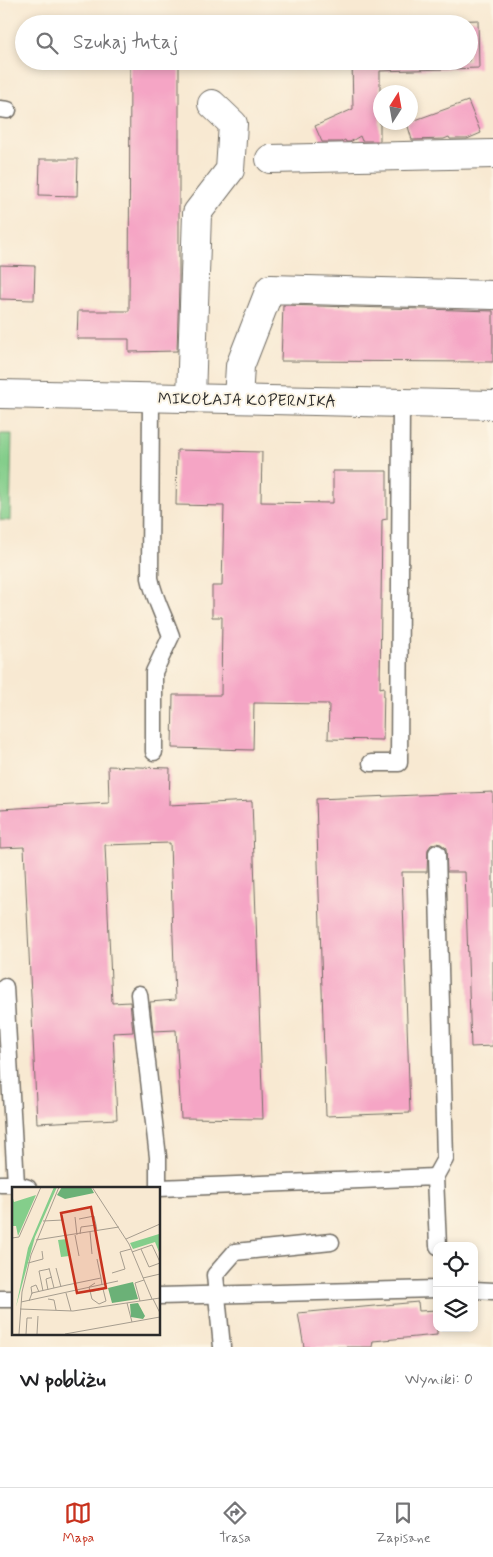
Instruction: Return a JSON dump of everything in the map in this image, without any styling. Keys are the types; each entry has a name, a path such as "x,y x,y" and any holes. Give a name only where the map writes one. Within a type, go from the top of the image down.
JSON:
{"street":[{"path":"191,398 197,213 230,170 233,124 212,104"},
{"path":"270,159 493,154"},
{"path":"238,399 240,366 270,289 493,295"},
{"name":"MIKOŁAJA KOPERNIKA","path":"0,394 493,405"}],"lane":[{"path":"151,397 150,578 154,597 161,609 171,636 154,672 154,752"},
{"path":"371,763 399,763 402,403"},
{"path":"437,853 445,1159 434,1177 438,1242"},
{"path":"5,987 15,1185"},
{"path":"139,994 158,1157 158,1187"},
{"path":"160,1188 434,1177"},
{"path":"222,1347 216,1275 234,1252 331,1242"},
{"path":"160,1296 433,1288"},
{"path":"478,1290 493,1291"}],"green space":[{"path":"0,434 12,434 10,521 0,520"}],"building":[{"path":"478,20 479,68 478,68"},
{"path":"130,70 179,70 179,284 177,351 129,352 129,339 77,339 78,311 129,311"},
{"path":"352,70 413,70 380,71 380,85 373,85 373,130 380,130 380,141 362,141 360,136 350,142 345,140 341,142 322,142 315,126 353,109"},
{"path":"468,101 481,133 467,139 450,139 449,137 444,139 412,140 409,130 418,130 418,119"},
{"path":"40,159 78,159 77,196 39,195"},
{"path":"0,265 35,266 34,300 0,299"},
{"path":"283,305 493,311 493,362 281,361"},
{"path":"177,450 262,452 261,502 333,503 333,471 387,471 387,519 382,520 380,688 384,687 383,740 328,739 329,704 254,703 253,750 172,748 173,695 221,695 222,617 212,617 212,586 222,586 224,506 176,505"},
{"path":"108,766 170,768 169,805 252,801 263,1119 181,1118 176,1030 153,1031 150,1002 175,1000 170,843 105,845 112,1003 130,1002 133,1032 113,1033 117,1119 37,1123 24,847 0,848 0,809 109,803"},
{"path":"493,792 493,1046 471,1047 465,872 447,872 446,848 436,843 428,849 427,872 402,872 410,1113 326,1116 316,799"},
{"path":"418,1302 419,1311 433,1310 433,1332 437,1332 437,1335 373,1341 372,1347 304,1347 298,1313"}]}
